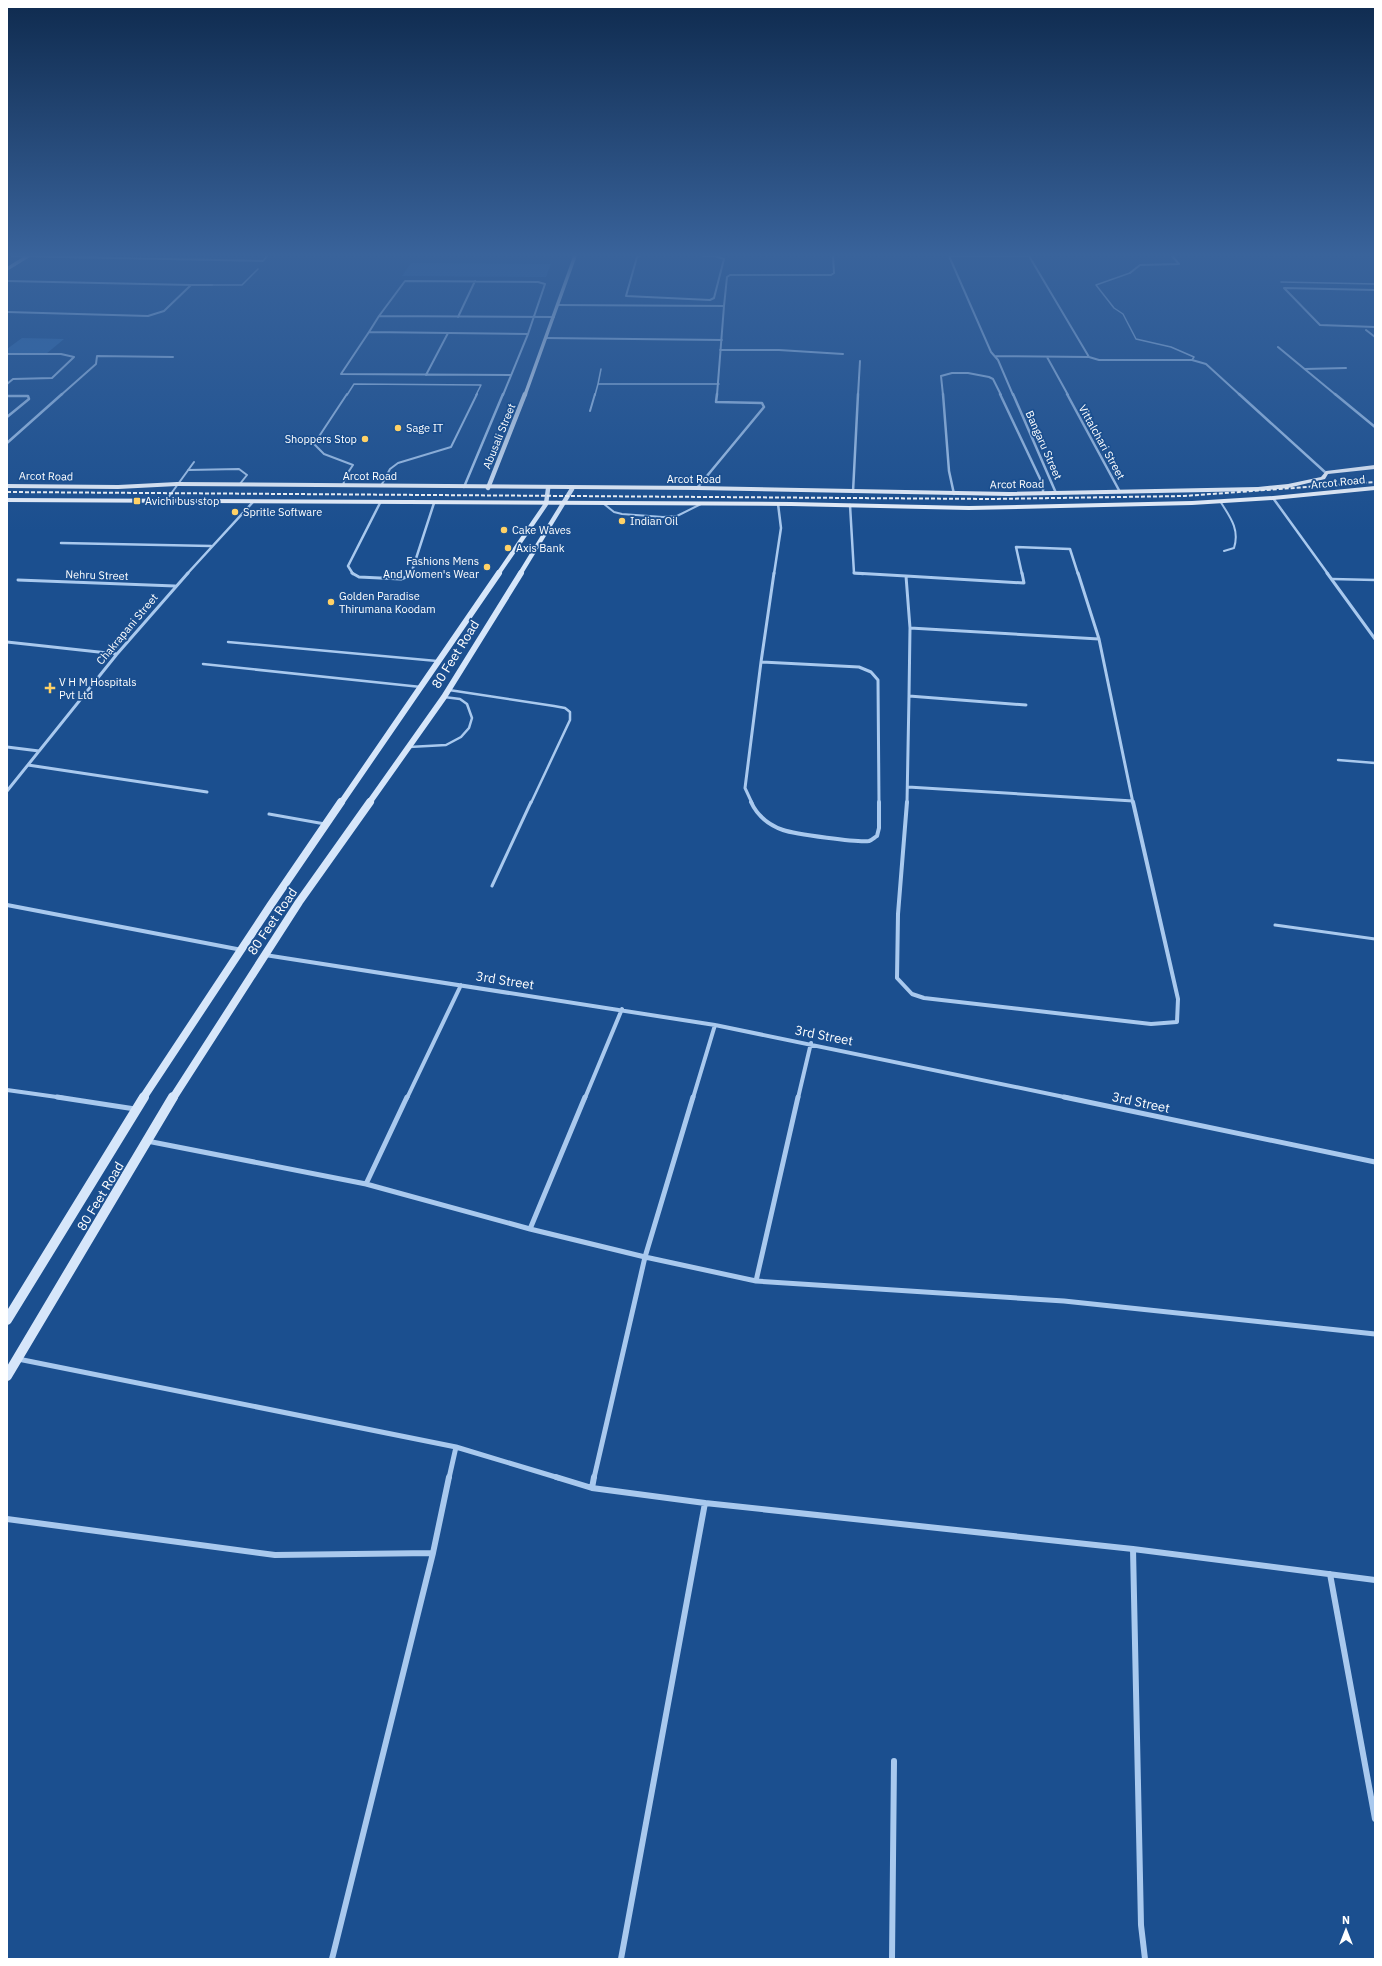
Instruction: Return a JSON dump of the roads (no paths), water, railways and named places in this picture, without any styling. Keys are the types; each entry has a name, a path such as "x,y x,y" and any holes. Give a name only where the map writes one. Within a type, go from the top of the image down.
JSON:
{"main road":[{"name":"Arcot Road","path":"7,486 118,487 177,484 548,489 697,488 954,494 1056,493 1280,487 1323,478 1326,472 1375,468"},
{"name":"Arcot Road","path":"7,500 546,504 778,504 969,508 1220,501 1273,498 1375,488"}],"street":[{"path":"359,348 341,374 511,375"},
{"path":"426,375 440,348"},
{"path":"464,487 522,348"},
{"name":"Abusali Street","path":"488,488 542,348"},
{"name":"Bangaru Street","path":"989,348 998,360 1056,493"},
{"path":"1084,348 1089,357"},
{"path":"1279,348 1375,428"},
{"path":"697,488 764,407 762,403 757,402 716,402 719,384 720,350 779,350 843,354"},
{"path":"7,354 61,354 74,357 56,376 46,379 13,379 7,384"},
{"path":"7,443 96,364 97,356 173,357"},
{"path":"995,356 1089,357 1104,360 1192,360 1212,367 1326,472"},
{"name":"Vittalchari Street","path":"1047,357 1120,492"},
{"path":"853,492 860,361"},
{"path":"1305,369 1346,368"},
{"path":"954,494 949,471 941,376 950,373 985,374 993,379 1043,485 1043,493"},
{"path":"7,396 28,396 29,399 7,417"},
{"name":"80 Feet Road","path":"7,1320 136,1109 326,824 546,504 548,489"},
{"name":"80 Feet Road","path":"7,1376 147,1141 265,955 444,697 572,489"},
{"path":"1273,498 1375,639"},
{"name":"Chakrapani Street","path":"7,791 117,654 175,586 252,502"},
{"path":"380,503 348,566 354,575 359,577 401,580 411,575 434,503"},
{"path":"761,662 859,668 870,672 878,680 879,828 877,836 869,841 804,835 783,830 768,822 756,812 745,788 761,662 781,528 778,504"},
{"path":"850,505 854,573 906,576 1024,583 1016,547 1070,549 1099,639 1133,801 1178,999 1177,1022 1166,1024 924,998 912,994 897,978 898,914 908,787 910,628 906,576"},
{"path":"61,543 211,546"},
{"name":"Nehru Street","path":"18,580 175,586"},
{"path":"910,628 1099,639"},
{"path":"7,642 117,654"},
{"path":"909,696 1026,704"},
{"path":"7,747 39,751"},
{"path":"28,765 207,792"},
{"path":"908,787 1133,801"},
{"path":"7,905 242,950"},
{"name":"3rd Street","path":"265,955 622,1009 715,1025 811,1043 1375,1162"},
{"path":"366,1184 461,985"},
{"path":"530,1229 622,1009"},
{"path":"592,1488 645,1257 715,1025"},
{"path":"756,1281 811,1043"},
{"path":"7,1090 136,1109"},
{"path":"147,1141 366,1184 530,1229 645,1257 756,1281 1064,1301 1375,1334"},
{"path":"17,1359 456,1447 592,1488 705,1503 1133,1549 1375,1580"},
{"path":"332,1959 433,1553 456,1447"},
{"path":"622,1959 705,1503"},
{"path":"7,1519 275,1555 433,1553"},
{"path":"1133,1549 1141,1925 1145,1959"},
{"path":"1330,1574 1375,1819"},
{"path":"892,1959 894,1761"}],"lane":[{"path":"1173,348 1194,357 1192,360"},
{"path":"590,411 601,369"},
{"path":"343,486 345,476 353,465 324,454 314,444 354,384 481,385 451,447 398,463 390,469 381,486"},
{"path":"598,384 719,384"},
{"path":"165,502 194,462"},
{"path":"188,470 239,469 247,475 238,486"},
{"path":"1220,501 1238,533 1238,539 1234,548 1224,551"},
{"path":"604,504 614,512 622,514 664,517 677,516 700,504"},
{"path":"1332,579 1375,580"},
{"path":"228,642 439,661"},
{"path":"203,664 421,687"},
{"path":"448,690 554,706 565,708 570,712 570,720 492,886"},
{"path":"408,747 427,748 446,745 461,738 470,728 473,717 469,705 462,700 444,697"},
{"path":"1338,760 1375,763"},
{"path":"269,814 326,824"},
{"path":"1275,925 1375,939"}],"railway":[{"path":"7,492 992,499 1184,496 1375,482"}],"place":[{"name":"Sage IT","path":"398,428"},
{"name":"Shoppers Stop","path":"365,439"},
{"name":"Avichi bus stop","path":"137,501"},
{"name":"Spritle Software","path":"235,512"},
{"name":"Indian Oil","path":"622,521"},
{"name":"Cake Waves","path":"504,530"},
{"name":"Axis Bank","path":"508,548"},
{"name":"Fashions Mens And Women's Wear","path":"487,567"},
{"name":"Golden Paradise Thirumana Koodam","path":"331,602"},
{"name":"V H M Hospitals Pvt Ltd","path":"50,688"}]}
